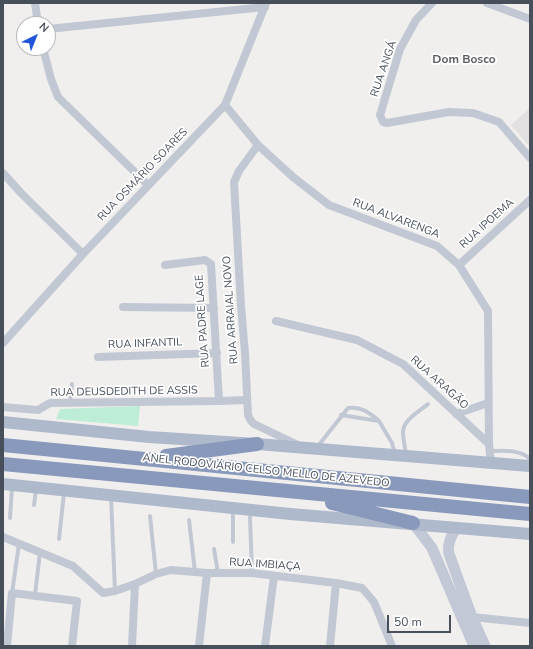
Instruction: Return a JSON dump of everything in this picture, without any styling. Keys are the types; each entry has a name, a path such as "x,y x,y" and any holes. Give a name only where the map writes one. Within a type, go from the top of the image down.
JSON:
{"highway":[{"path":"140,459 257,444"},
{"name":"ANEL RODOVIÁRIO CELSO MELLO DE AZEVEDO","path":"3,445 530,497"},
{"name":"ANEL RODOVIÁRIO CELSO MELLO DE AZEVEDO","path":"3,464 530,514"},
{"path":"286,492 413,523"}],"main road":[{"name":"ANEL RODOVIÁRIO CELSO MELLO DE AZEVEDO","path":"3,422 149,437 257,444 530,466"},
{"path":"8,484 290,514 413,523 530,534"}],"street":[{"path":"35,3 37,16"},
{"name":"RUA ANGÁ","path":"432,3 416,20 400,49 380,115 383,122 387,123 449,112 473,113 499,122 530,158"},
{"path":"487,3 530,19"},
{"path":"56,28 266,5"},
{"name":"RUA OSMÁRIO SOARES","path":"3,343 148,185 225,105 266,5"},
{"path":"45,56 51,79 58,97 148,185"},
{"name":"RUA ALVARENGA","path":"225,105 258,145 293,177 329,206 437,246 460,265 488,311 489,448 492,464"},
{"name":"RUA ARRAIAL NOVO","path":"258,145 234,182 248,415 251,421 309,448"},
{"path":"3,173 21,193 84,254"},
{"name":"RUA IPOEMA","path":"460,265 530,200"},
{"name":"RUA PADRE LAGE","path":"165,264 205,260 211,264 219,401"},
{"path":"123,307 214,308"},
{"name":"RUA ARAGÃO","path":"276,321 357,340 403,364 456,414 489,448"},
{"name":"RUA INFANTIL","path":"98,357 217,354"},
{"name":"RUA DEUSDEDITH DE ASSIS","path":"3,407 38,410 50,403 247,400"},
{"path":"456,414 488,403"},
{"path":"413,523 432,548 474,646"},
{"path":"456,528 448,547 449,554 472,617 485,646"},
{"path":"3,537 40,552"},
{"name":"RUA IMBIAÇA","path":"40,552 73,566 103,593 115,591 156,574 171,570 206,573 252,573 336,583 362,588 374,602 392,646"},
{"path":"199,646 206,573"},
{"path":"265,646 274,576"},
{"path":"330,646 336,583"},
{"path":"132,646 135,584"},
{"path":"7,646 12,593 76,601 72,646"},
{"path":"472,617 530,623"}],"lane":[{"path":"70,403 72,384"},
{"path":"401,456 403,427 407,421 428,404"},
{"path":"309,448 324,439 348,408 353,408 370,413 379,421 401,456"},
{"path":"341,416 379,421"},
{"path":"489,448 526,454 530,458"},
{"path":"8,484 10,518"},
{"path":"34,505 36,487"},
{"path":"60,539 64,490"},
{"path":"111,495 115,591"},
{"path":"232,508 233,542"},
{"path":"150,516 156,574"},
{"path":"250,517 252,573"},
{"path":"190,520 195,572"},
{"path":"12,593 19,544"},
{"path":"214,550 218,573"},
{"path":"35,595 40,552"}],"shaded area":[{"path":"530,108 530,147 511,125"}],"green space":[{"path":"140,406 138,426 56,419 60,409"}],"district":[{"name":"Dom Bosco","path":"464,60"}]}
